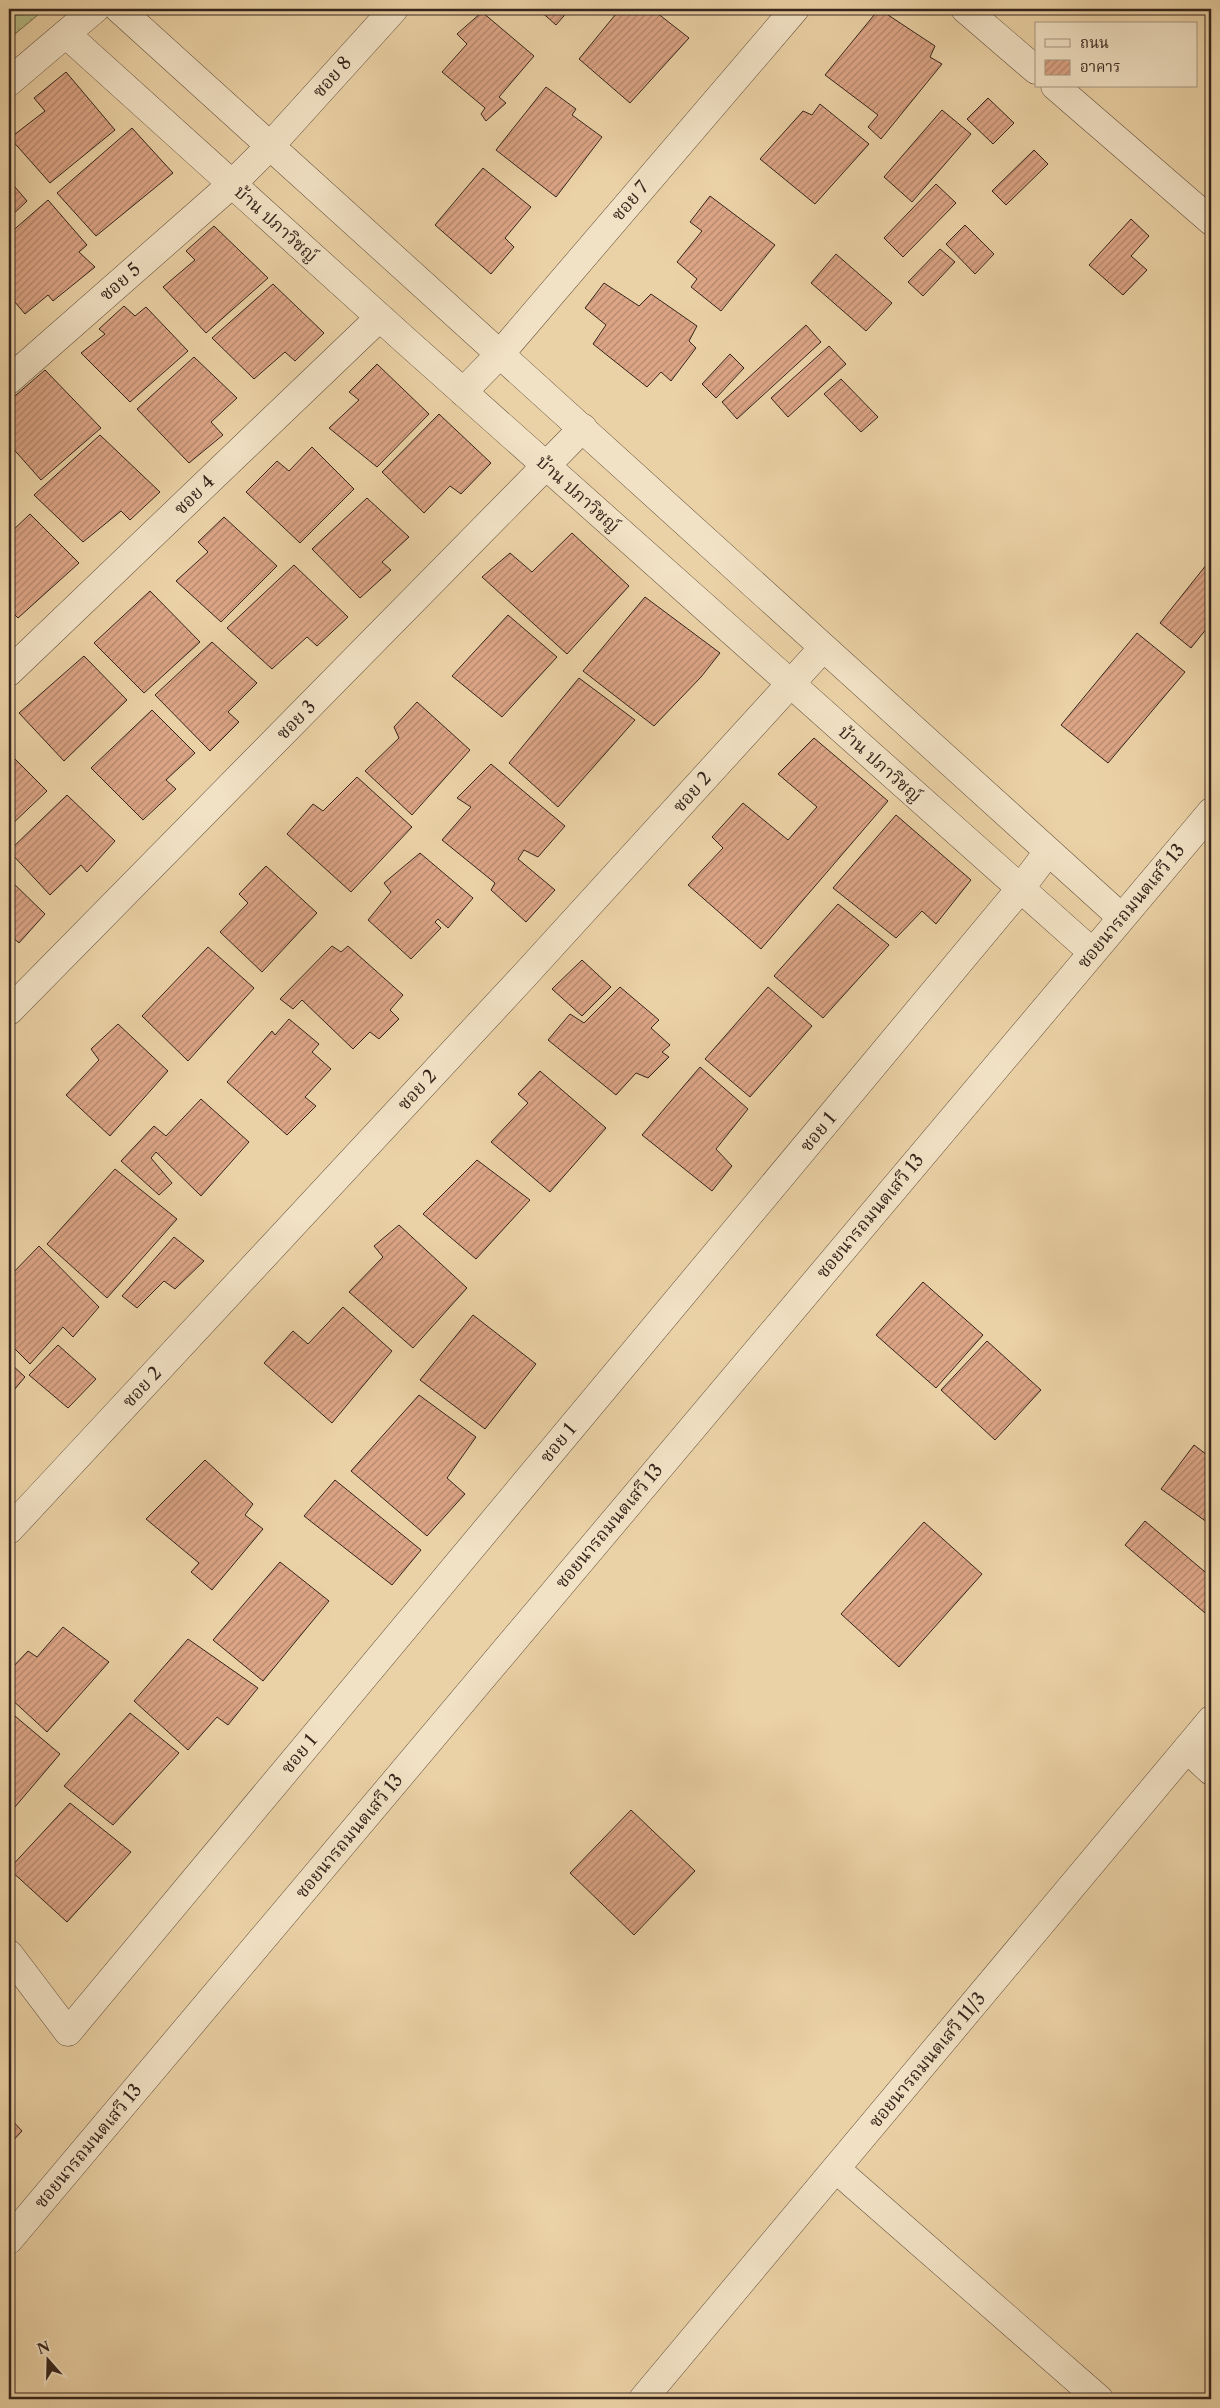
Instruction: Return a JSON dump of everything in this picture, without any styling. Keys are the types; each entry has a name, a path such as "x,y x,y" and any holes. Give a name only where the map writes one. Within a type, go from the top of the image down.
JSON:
{"street":[{"path":"9,82 95,9"},
{"path":"119,9 1121,917"},
{"name":"ซอย 8","path":"232,184 271,145 394,9"},
{"name":"ซอย 7","path":"463,392 500,354 795,9"},
{"path":"965,9 1035,69"},
{"name":"บ้าน ปภาวิชญ์","path":"66,34 379,318 1092,952"},
{"path":"1057,88 1211,221"},
{"name":"ซอย 5","path":"9,380 232,184"},
{"name":"ซอย 4","path":"9,672 379,318"},
{"name":"ซอย 3","path":"9,1011 547,467 583,428"},
{"name":"ซอย 2","path":"9,1530 524,976 823,648"},
{"name":"ซอยนารถมนตเสวี 13","path":"9,2240 1211,812"},
{"name":"ซอย 1","path":"9,1954 68,2032 1020,889 1048,852"},
{"name":"ซอยนารถมนตเสวี 11/3","path":"643,2399 1211,1720"},
{"path":"1187,1749 1211,1771"},
{"path":"836,2169 1099,2399"}],"green space":[{"path":"9,9 45,9 9,39"}],"building":[{"path":"538,9 570,9 556,25"},
{"path":"620,9 652,9 689,38 630,103 579,59"},
{"path":"879,9 935,46 930,57 942,64 881,139 868,127 878,115 825,75"},
{"path":"482,12 534,56 499,97 506,103 486,121 481,114 485,108 442,72 467,44 457,34"},
{"path":"66,72 115,130 50,183 10,138 45,111 34,98"},
{"path":"546,87 576,109 572,115 602,137 556,197 496,150"},
{"path":"988,98 1014,123 993,144 967,119"},
{"path":"820,104 869,144 815,204 760,159 803,111 812,115"},
{"path":"942,110 971,134 912,202 884,177"},
{"path":"132,128 173,173 96,236 57,193"},
{"path":"1034,150 1048,164 1006,205 992,191"},
{"path":"483,168 531,207 505,238 514,247 491,274 435,225"},
{"path":"9,180 27,201 9,218"},
{"path":"936,184 956,203 903,257 884,238"},
{"path":"710,196 775,245 721,311 691,287 697,279 677,262 702,231 690,222"},
{"path":"48,200 87,245 79,252 95,267 53,301 48,295 25,314 9,295 9,234"},
{"path":"1131,219 1149,236 1131,256 1147,270 1123,295 1089,265"},
{"path":"965,225 994,254 975,274 946,244"},
{"path":"214,226 268,278 206,333 163,287 195,260 186,251"},
{"path":"940,249 955,262 923,296 908,282"},
{"path":"836,254 892,303 866,331 811,283"},
{"path":"604,283 639,306 651,294 697,326 689,341 696,348 671,381 661,372 647,387 593,344 606,325 585,308"},
{"path":"273,284 324,333 295,361 285,352 254,379 212,338"},
{"path":"124,306 135,316 146,307 188,351 130,402 81,353 105,334 99,329"},
{"path":"806,325 821,342 737,419 722,402"},
{"path":"829,346 846,364 788,417 771,398"},
{"path":"730,354 744,368 716,398 702,384"},
{"path":"194,357 237,398 211,422 223,435 189,463 137,409"},
{"path":"377,364 429,414 377,467 329,428 359,400 349,392"},
{"path":"45,370 101,428 41,480 9,444 9,401"},
{"path":"841,379 878,417 861,432 824,394"},
{"path":"439,414 491,463 461,494 450,486 424,513 382,472"},
{"path":"100,435 160,492 130,520 121,511 83,542 34,495"},
{"path":"312,447 354,489 300,543 246,492 277,461 289,471"},
{"path":"367,498 409,537 382,562 391,570 360,598 312,549"},
{"path":"30,514 79,563 18,618 9,609 9,534"},
{"path":"224,517 277,566 221,622 176,581 208,552 198,542"},
{"path":"572,533 629,586 567,654 482,577 510,553 532,572"},
{"path":"1211,559 1211,623 1191,648 1160,623"},
{"path":"294,565 348,617 317,646 307,637 272,669 227,628"},
{"path":"150,591 200,642 144,693 94,643"},
{"path":"645,597 720,653 701,677 654,726 583,671"},
{"path":"508,615 557,657 502,717 452,676"},
{"path":"1137,633 1185,672 1108,763 1061,725"},
{"path":"212,642 257,683 228,712 239,722 210,751 155,695"},
{"path":"84,656 127,700 64,761 19,713"},
{"path":"579,678 635,720 558,807 509,763"},
{"path":"417,702 470,750 412,815 365,771 399,738 394,727"},
{"path":"152,710 195,753 166,780 176,789 143,820 91,768"},
{"path":"814,738 888,801 761,949 688,885 723,848 712,837 743,803 788,840 817,807 778,774"},
{"path":"9,753 47,791 9,827"},
{"path":"491,764 565,826 538,857 524,850 518,859 555,890 526,922 491,890 495,883 442,840 471,807 457,798"},
{"path":"357,777 412,827 351,892 287,834 313,804 323,811"},
{"path":"67,795 115,841 87,872 81,865 50,895 9,851"},
{"path":"896,815 971,880 936,924 922,911 896,938 833,888"},
{"path":"420,853 473,898 448,928 438,919 435,922 441,928 411,959 368,920 391,892 384,883"},
{"path":"266,866 317,913 262,972 220,932 248,903 239,894"},
{"path":"9,879 45,914 19,943 9,934"},
{"path":"838,904 889,945 823,1018 774,976"},
{"path":"332,946 341,952 348,946 403,995 390,1010 399,1019 379,1039 370,1032 353,1049 302,1000 293,1009 280,999"},
{"path":"208,947 254,988 188,1061 142,1016"},
{"path":"582,960 611,987 582,1016 552,989"},
{"path":"620,987 659,1020 651,1028 670,1045 662,1052 669,1057 648,1078 636,1073 616,1095 548,1040 570,1014 584,1023"},
{"path":"768,987 812,1026 750,1097 705,1059"},
{"path":"289,1019 319,1044 312,1052 331,1069 305,1097 316,1106 287,1135 227,1082 272,1031 275,1035"},
{"path":"118,1024 168,1071 110,1136 66,1095 99,1060 91,1049"},
{"path":"700,1067 748,1109 716,1149 732,1166 712,1191 642,1135"},
{"path":"540,1071 606,1128 550,1192 491,1142 528,1103 518,1094"},
{"path":"201,1099 249,1142 201,1196 156,1152 151,1158 172,1183 159,1195 121,1161 154,1126 166,1136"},
{"path":"477,1160 530,1200 476,1259 423,1214"},
{"path":"115,1169 177,1219 107,1298 47,1244"},
{"path":"399,1225 467,1288 413,1348 349,1292 383,1257 374,1246"},
{"path":"174,1237 204,1261 175,1289 164,1281 137,1308 122,1296"},
{"path":"39,1246 99,1307 73,1337 63,1327 30,1364 9,1343 9,1277"},
{"path":"923,1282 983,1335 936,1388 876,1335"},
{"path":"343,1307 392,1351 332,1423 264,1363 293,1331 308,1344"},
{"path":"473,1315 536,1364 485,1429 420,1380"},
{"path":"987,1341 1041,1390 995,1440 941,1390"},
{"path":"58,1345 96,1379 68,1408 29,1375"},
{"path":"9,1362 25,1377 9,1396"},
{"path":"419,1395 476,1437 447,1478 465,1494 427,1536 351,1471"},
{"path":"1194,1445 1211,1458 1211,1525 1161,1489"},
{"path":"205,1460 253,1504 245,1515 263,1529 212,1590 191,1572 199,1563 146,1519"},
{"path":"335,1480 421,1550 392,1585 304,1516"},
{"path":"1145,1521 1211,1577 1211,1618 1125,1545"},
{"path":"924,1522 982,1574 899,1667 841,1614"},
{"path":"280,1562 329,1601 263,1681 213,1640"},
{"path":"63,1627 109,1662 47,1732 9,1697 9,1671 28,1651 37,1657"},
{"path":"188,1639 258,1688 228,1725 217,1717 188,1750 134,1701"},
{"path":"9,1711 60,1754 9,1814"},
{"path":"130,1713 179,1753 113,1825 64,1786"},
{"path":"70,1803 131,1852 67,1922 9,1869"},
{"path":"631,1810 695,1871 634,1935 570,1873"},
{"path":"9,2117 22,2131 9,2145"}]}
